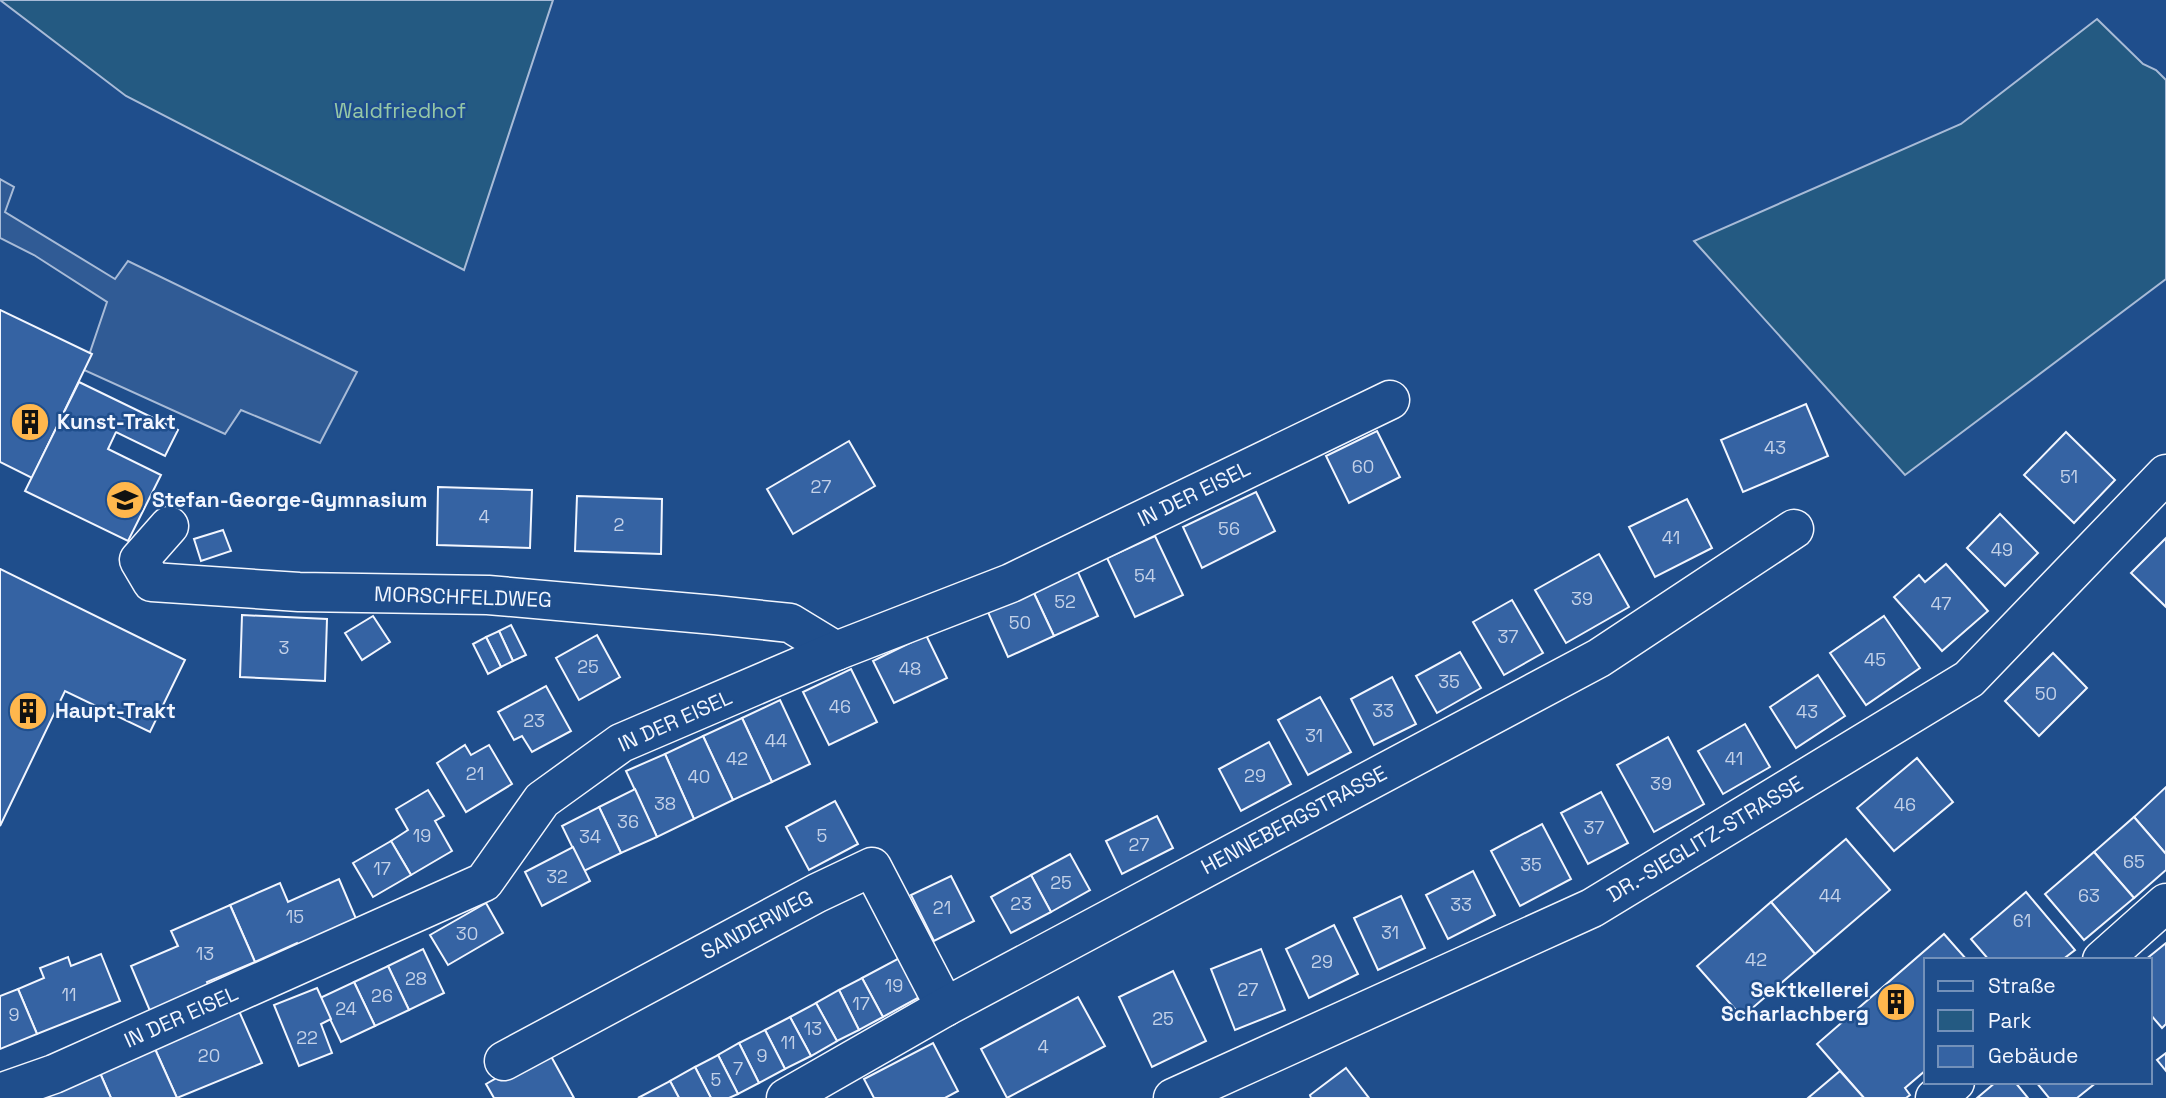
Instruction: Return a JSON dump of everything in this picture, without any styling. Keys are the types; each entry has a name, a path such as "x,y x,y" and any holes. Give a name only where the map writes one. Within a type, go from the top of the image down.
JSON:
{"street":[{"name":"IN DER EISEL","path":"0,1093 54,1074 484,882 542,800 621,743 836,651 1011,583 1390,400"},
{"name":"DR.-SIEGLITZ-STRASSE","path":"1173,1098 1592,908 1969,678 2166,474"},
{"name":"MORSCHFELDWEG","path":"169,526 139,560 152,582 299,592 488,595 715,615 790,623 836,651"},
{"name":"HENNEBERGSTRASSE","path":"786,1098 945,1007 1599,658 1794,529"},
{"name":"SANDERWEG","path":"504,1061 817,893 872,867 945,1007"},
{"path":"2104,958 2166,903"},
{"path":"1935,1098 1952,1084"}],"green space":[{"name":"Waldfriedhof","path":"0,0 553,0 464,270 126,96"},
{"path":"2097,19 2143,64 2156,70 2166,80 2166,279 1905,475 1694,241 1961,124"}],"shaded area":[{"path":"0,179 14,187 5,212 115,279 128,261 357,372 320,443 241,410 225,434 84,370 107,302 34,255 0,238"}],"building":[{"name":"Kunst-Trakt","path":"0,310 92,354 32,478 0,462"},
{"path":"79,382 178,430 165,456 116,432 108,449 161,475 128,541 25,491"},
{"path":"1806,404 1828,456 1743,492 1721,440"},
{"path":"1377,431 1400,477 1349,503 1326,456"},
{"path":"2066,432 2115,480 2074,523 2024,475"},
{"path":"849,441 875,486 793,534 767,489"},
{"path":"438,487 532,490 530,548 437,545"},
{"path":"1256,492 1275,531 1202,568 1183,527"},
{"path":"577,496 662,499 661,554 575,551"},
{"path":"1687,499 1712,548 1655,577 1629,527"},
{"path":"2000,514 2038,553 2005,586 1967,548"},
{"path":"223,530 231,551 201,561 194,539"},
{"path":"1155,536 1183,595 1135,617 1107,558"},
{"path":"2166,538 2166,607 2131,573"},
{"path":"1599,554 1629,607 1566,643 1535,590"},
{"path":"1946,564 1988,611 1942,651 1894,597 1919,575 1925,582"},
{"path":"1076,568 1098,616 1054,636 1032,589"},
{"name":"Haupt-Trakt","path":"0,569 185,660 150,732 65,691 0,826"},
{"path":"1032,589 1054,636 1008,657 987,610"},
{"path":"1512,600 1543,653 1504,675 1473,622"},
{"path":"242,615 327,619 325,681 240,677"},
{"path":"373,616 390,642 362,660 345,633"},
{"path":"1884,616 1920,668 1866,705 1830,653"},
{"path":"511,625 526,655 513,661 499,631"},
{"path":"499,631 513,661 501,667 486,637"},
{"path":"597,635 620,677 579,700 556,658"},
{"path":"926,635 947,678 894,703 873,661"},
{"path":"486,637 501,667 488,674 473,644"},
{"path":"1460,652 1481,688 1437,713 1416,676"},
{"path":"2053,653 2087,688 2039,736 2005,701"},
{"path":"851,669 877,722 829,745 803,692"},
{"path":"1818,675 1845,716 1796,748 1770,707"},
{"path":"1392,677 1416,724 1374,745 1351,699"},
{"path":"546,686 571,731 532,752 522,736 514,740 498,712"},
{"path":"1320,697 1351,752 1308,775 1278,720"},
{"path":"780,700 810,764 772,782 742,718"},
{"path":"742,718 772,782 733,800 703,736"},
{"path":"1745,724 1770,767 1723,794 1698,751"},
{"path":"703,736 733,800 694,819 665,754"},
{"path":"1668,737 1704,804 1654,832 1617,765"},
{"path":"1269,742 1291,784 1241,811 1219,769"},
{"path":"465,745 471,755 489,745 512,784 466,812 437,763"},
{"path":"665,754 694,819 657,837 626,771"},
{"path":"1917,758 1953,802 1894,851 1857,808"},
{"path":"2166,787 2166,854 2134,817"},
{"path":"635,789 657,837 621,853 599,807"},
{"path":"428,790 444,816 435,821 452,851 411,875 391,841 408,830 396,809"},
{"path":"1601,792 1628,843 1588,864 1561,813"},
{"path":"835,801 858,844 809,870 786,827"},
{"path":"599,807 621,853 584,871 562,826"},
{"path":"1157,816 1173,848 1122,874 1106,841"},
{"path":"2134,817 2166,854 2166,870 2134,898 2094,852"},
{"path":"1542,824 1571,879 1520,906 1491,851"},
{"path":"1846,839 1890,890 1815,954 1771,902"},
{"path":"391,841 411,875 373,897 353,863"},
{"path":"573,847 590,881 542,906 525,872"},
{"path":"2094,852 2134,898 2084,940 2045,894"},
{"path":"1070,854 1090,890 1051,912 1031,875"},
{"path":"1473,871 1495,915 1448,939 1426,895"},
{"path":"1031,875 1051,912 1011,933 991,897"},
{"path":"951,876 974,921 934,941 911,895"},
{"path":"339,879 360,928 302,954 297,943 255,962 230,905 280,883 288,902"},
{"path":"2026,892 2075,950 2065,958 1987,958 1971,939"},
{"path":"1401,896 1425,948 1378,970 1354,918"},
{"path":"1771,902 1815,954 1742,1017 1697,966"},
{"path":"486,903 503,933 448,965 430,935"},
{"path":"230,905 255,962 207,982 212,993 153,1018 131,966 178,946 171,931"},
{"path":"1334,925 1358,974 1309,998 1286,949"},
{"name":"Sektkellerei Scharlachberg","path":"1944,934 1965,958 1924,958 1924,1072 1905,1088 1910,1095 1906,1098 1864,1098 1817,1044"},
{"path":"2166,943 2166,1024 2162,1028 2152,1016 2152,958 2147,958"},
{"path":"423,949 444,993 409,1010 388,966"},
{"path":"1261,949 1285,1010 1235,1030 1211,969"},
{"path":"101,954 120,1001 37,1034 18,989 44,978 40,968 68,957 71,966"},
{"path":"905,955 925,994 883,1017 862,978"},
{"path":"388,966 409,1010 375,1026 354,982"},
{"path":"1173,971 1206,1041 1152,1067 1119,997"},
{"path":"862,978 883,1017 859,1030 839,990"},
{"path":"354,982 375,1026 341,1042 320,998"},
{"path":"317,988 331,1019 321,1024 332,1053 299,1066 274,1005"},
{"path":"18,989 37,1034 0,1049 0,996"},
{"path":"839,990 859,1030 837,1041 816,1003"},
{"path":"1078,997 1105,1046 1007,1098 981,1049"},
{"path":"816,1003 837,1041 811,1056 790,1017"},
{"path":"239,1011 262,1063 177,1098 155,1049"},
{"path":"790,1017 811,1056 785,1069 765,1030"},
{"path":"765,1030 785,1069 759,1083 739,1043"},
{"path":"739,1043 759,1083 738,1094 718,1055"},
{"path":"933,1043 958,1091 945,1098 874,1098 864,1079"},
{"path":"155,1049 177,1098 111,1098 100,1073"},
{"path":"547,1049 574,1098 494,1098 486,1084"},
{"path":"2166,1053 2166,1071 2157,1060"},
{"path":"718,1055 738,1094 729,1098 711,1098 695,1067"},
{"path":"695,1067 711,1098 679,1098 670,1081"},
{"path":"1346,1068 1369,1098 1311,1098 1310,1095"},
{"name":"Sektkellerei Scharlachberg","path":"1840,1071 1864,1098 1808,1098"},
{"path":"100,1073 111,1098 42,1098"},
{"path":"670,1081 679,1098 638,1098"},
{"path":"1994,1084 2017,1084 2028,1098 1977,1098"},
{"path":"2038,1084 2094,1084 2077,1098 2049,1098"}],"place":[{"name":"Kunst-Trakt","path":"30,422"},
{"name":"Stefan-George-Gymnasium","path":"125,500"},
{"name":"Haupt-Trakt","path":"28,711"},
{"name":"Sektkellerei Scharlachberg","path":"1896,1002"}]}
